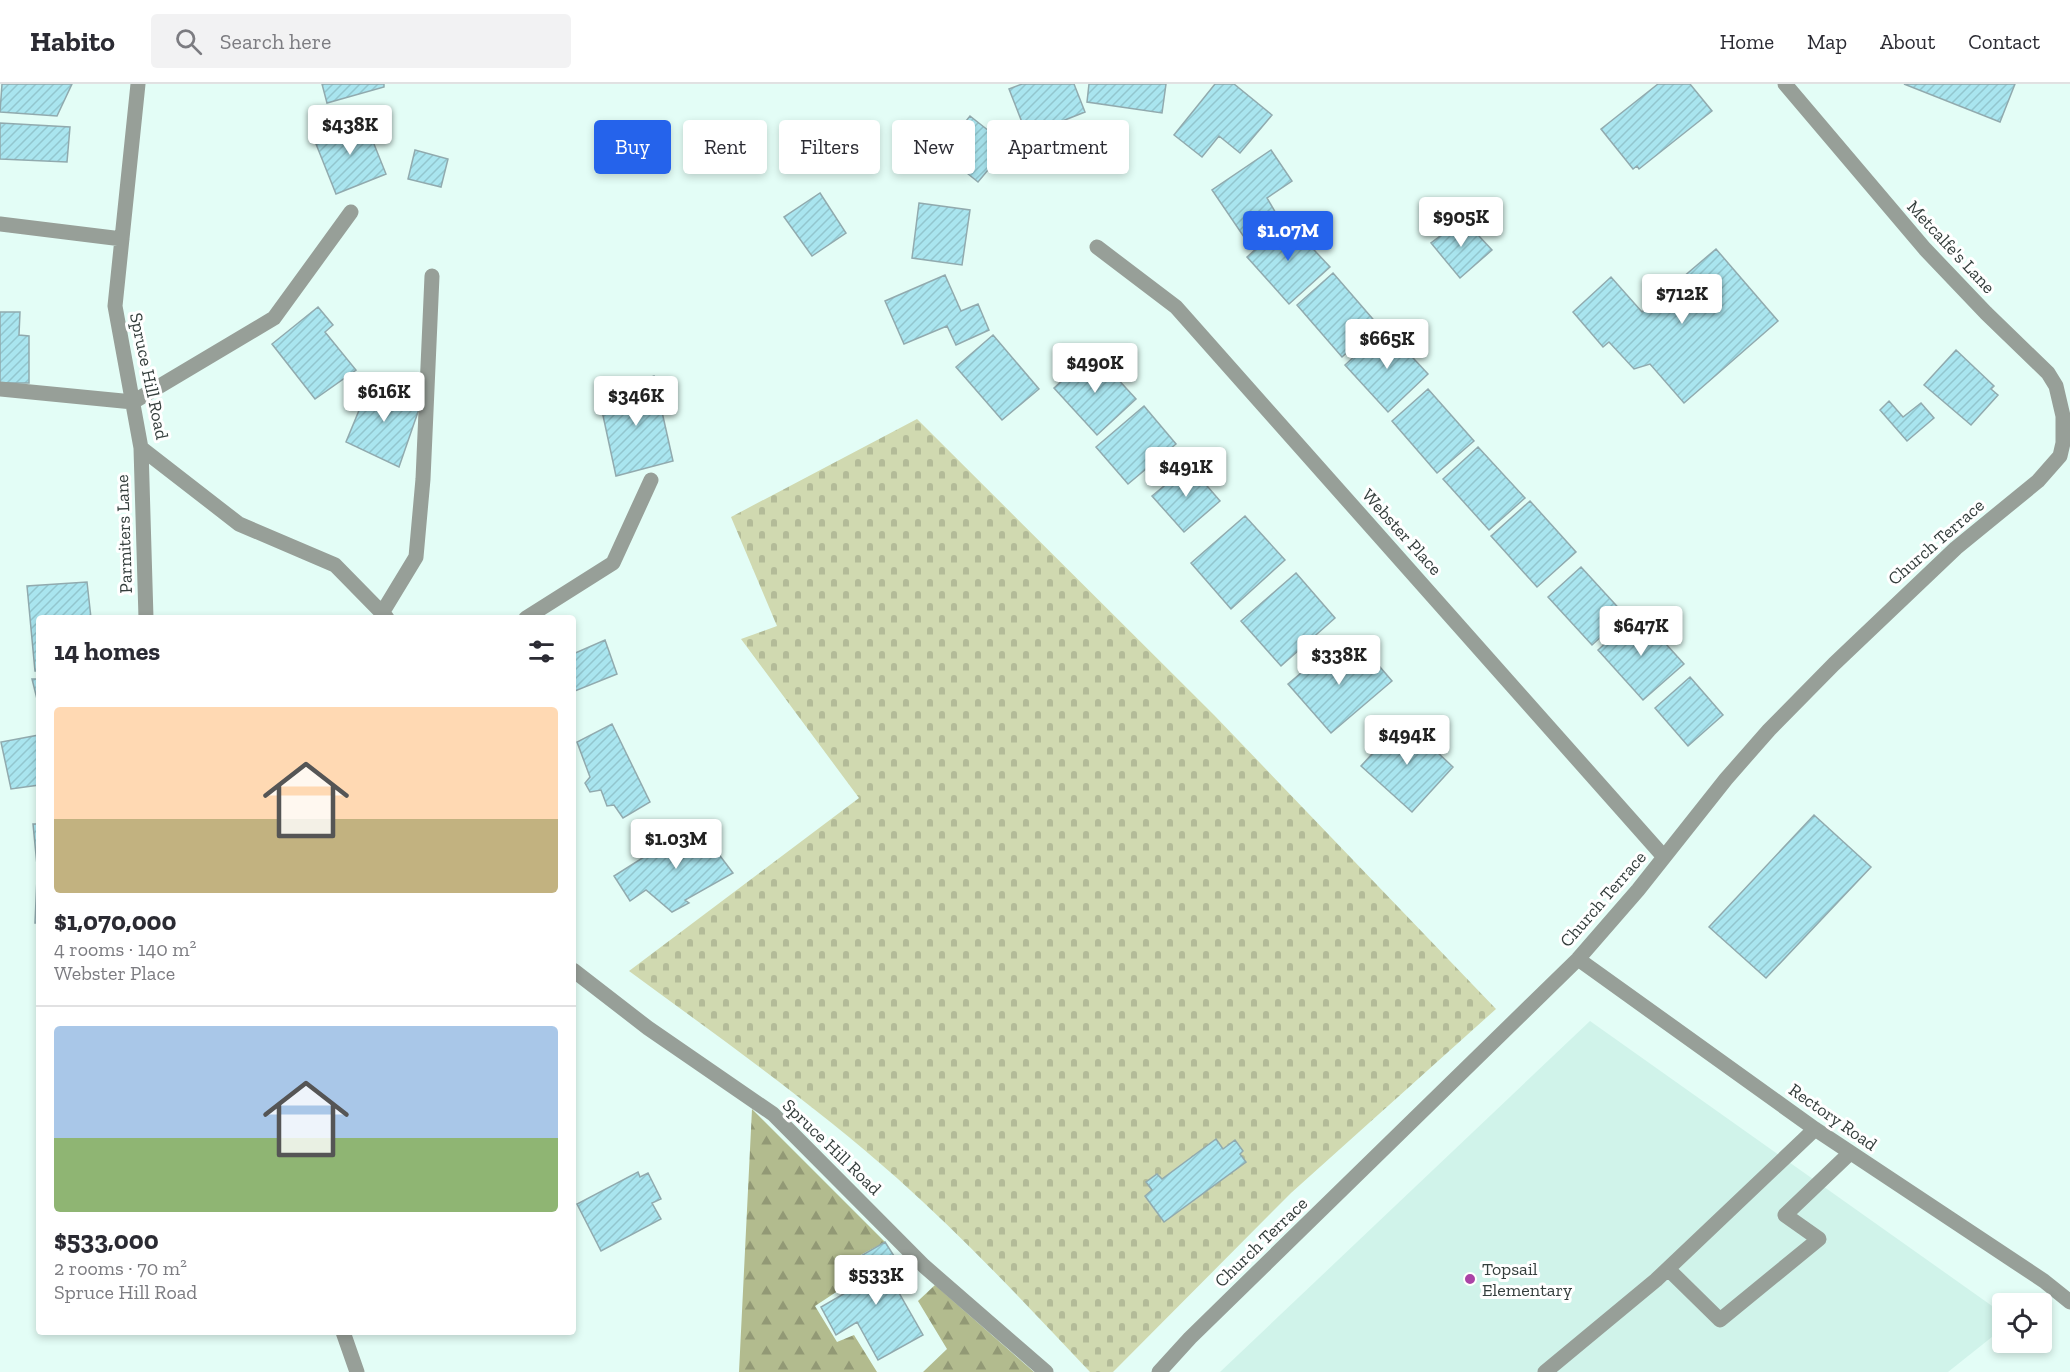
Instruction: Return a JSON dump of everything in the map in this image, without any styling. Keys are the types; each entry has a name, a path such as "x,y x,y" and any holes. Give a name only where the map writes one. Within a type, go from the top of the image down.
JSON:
{"street":[{"name":"Spruce Hill Road","path":"138,84 115,306 141,448 239,524 335,565 384,615"},
{"name":"Metcalfe's Lane","path":"1785,84 1925,249 2048,373 2056,386 2064,416 2063,443"},
{"path":"0,389 133,402 274,318 351,212"},
{"path":"0,224 122,239"},
{"name":"Webster Place","path":"1097,247 1176,307 1664,856"},
{"path":"384,615 416,557 423,479 432,276"},
{"name":"Church Terrace","path":"1159,1372 1190,1338 1578,959 1770,730 1898,600 1956,548 2038,482 2060,456 2063,443"},
{"name":"Parmiters Lane","path":"141,448 146,615"},
{"path":"531,615 613,563 651,480"},
{"name":"Rectory Road","path":"1578,959 1815,1129 2044,1281 2070,1302"},
{"name":"Spruce Hill Road","path":"576,972 648,1028 772,1114 924,1266 1046,1372"},
{"path":"1545,1372 1668,1269 1815,1129"},
{"path":"1668,1269 1720,1320 1819,1239 1785,1215 1850,1153"},
{"path":"344,1335 357,1372"}],"shaded area":[{"path":"1590,1021 1992,1306 1992,1337 1948,1372 1220,1372"}],"green space":[{"path":"917,419 1214,715 1496,1009 1291,1193 1113,1372 1090,1372 972,1249 866,1151 732,1046 629,971 859,798 741,639 777,626 731,517"},
{"path":"752,1109 885,1242 853,1259 862,1275 815,1306 837,1342 854,1335 877,1372 739,1372"},
{"path":"935,1285 1034,1372 923,1372 947,1349 918,1301"}],"building":[{"path":"2,84 72,84 57,116 0,112"},
{"path":"322,84 384,84 384,87 327,103"},
{"path":"1022,84 1074,84 1085,112 1065,120 1021,120 1009,89"},
{"path":"1089,84 1166,84 1162,113 1087,102"},
{"path":"1215,84 1234,84 1272,115 1240,153 1219,136 1202,157 1174,135"},
{"path":"1658,84 1690,84 1712,111 1639,169 1637,166 1633,169 1601,129"},
{"path":"1904,84 2015,84 2000,122"},
{"path":"970,116 987,129 987,171 978,182 968,174 975,174 975,120 967,120"},
{"path":"364,119 386,174 336,194 314,139"},
{"path":"0,123 70,127 67,162 0,159"},
{"path":"415,150 448,159 441,187 408,179"},
{"path":"1271,150 1292,181 1267,198 1277,215 1244,237 1212,190"},
{"path":"820,193 846,233 812,256 784,217"},
{"path":"919,203 970,210 962,265 912,258"},
{"path":"1463,219 1492,250 1460,278 1431,243"},
{"path":"1287,221 1330,267 1289,304 1247,257"},
{"path":"1716,249 1778,321 1684,403 1650,364 1634,369 1609,342 1603,347 1573,312 1611,277 1642,312"},
{"path":"1333,273 1378,325 1342,357 1297,305"},
{"path":"945,275 961,311 978,304 989,330 956,345 947,326 904,344 885,301"},
{"path":"318,307 333,325 325,332 356,370 315,399 272,344"},
{"path":"0,312 20,312 19,335 29,336 29,383 0,383"},
{"path":"1385,328 1428,374 1388,412 1345,365"},
{"path":"993,335 1039,389 1002,420 956,367"},
{"path":"1956,350 1994,386 1991,389 1998,395 1971,425 1924,385"},
{"path":"1093,352 1136,399 1097,435 1054,388"},
{"path":"384,376 398,393 419,409 399,467 346,442 372,379"},
{"path":"654,376 673,461 616,476 599,397"},
{"path":"1428,389 1474,441 1437,473 1392,421"},
{"path":"1889,401 1903,417 1921,403 1934,418 1907,441 1880,410"},
{"path":"1144,406 1176,444 1128,484 1096,447"},
{"path":"1478,447 1525,498 1489,530 1443,479"},
{"path":"1189,465 1220,501 1184,532 1152,496"},
{"path":"1530,501 1576,552 1537,587 1491,536"},
{"path":"1245,516 1285,560 1231,609 1191,563"},
{"path":"1581,567 1625,615 1592,645 1548,597"},
{"path":"1296,573 1335,618 1281,666 1241,621"},
{"path":"87,582 91,615 36,615 36,671 35,671 27,586"},
{"path":"1638,613 1684,664 1643,700 1598,650"},
{"path":"605,640 617,674 576,691 576,653"},
{"path":"1336,643 1354,664 1368,653 1392,681 1331,733 1288,684"},
{"path":"1690,677 1723,715 1688,746 1655,708"},
{"path":"32,679 36,679 36,695"},
{"path":"1403,720 1453,767 1412,812 1361,766"},
{"path":"612,724 650,802 623,818 614,805 607,806 601,790 590,792 585,783 590,777 577,742"},
{"path":"36,736 36,785 11,789 1,742"},
{"path":"1814,815 1871,867 1766,978 1709,927"},
{"path":"33,824 36,824 36,855"},
{"path":"696,824 733,873 685,900 689,903 672,912 646,890 630,901 614,876"},
{"path":"1216,1139 1223,1149 1235,1140 1243,1151 1240,1154 1246,1162 1164,1222 1145,1196 1152,1190 1146,1182 1157,1174 1162,1179"},
{"path":"638,1172 640,1177 648,1173 661,1199 652,1203 661,1219 601,1251 577,1204"},
{"path":"885,1242 903,1270 890,1277 923,1335 878,1360 857,1322 836,1335 821,1307 871,1278 859,1257"}],"place":[{"name":"Topsail Elementary","path":"1470,1279"}]}
